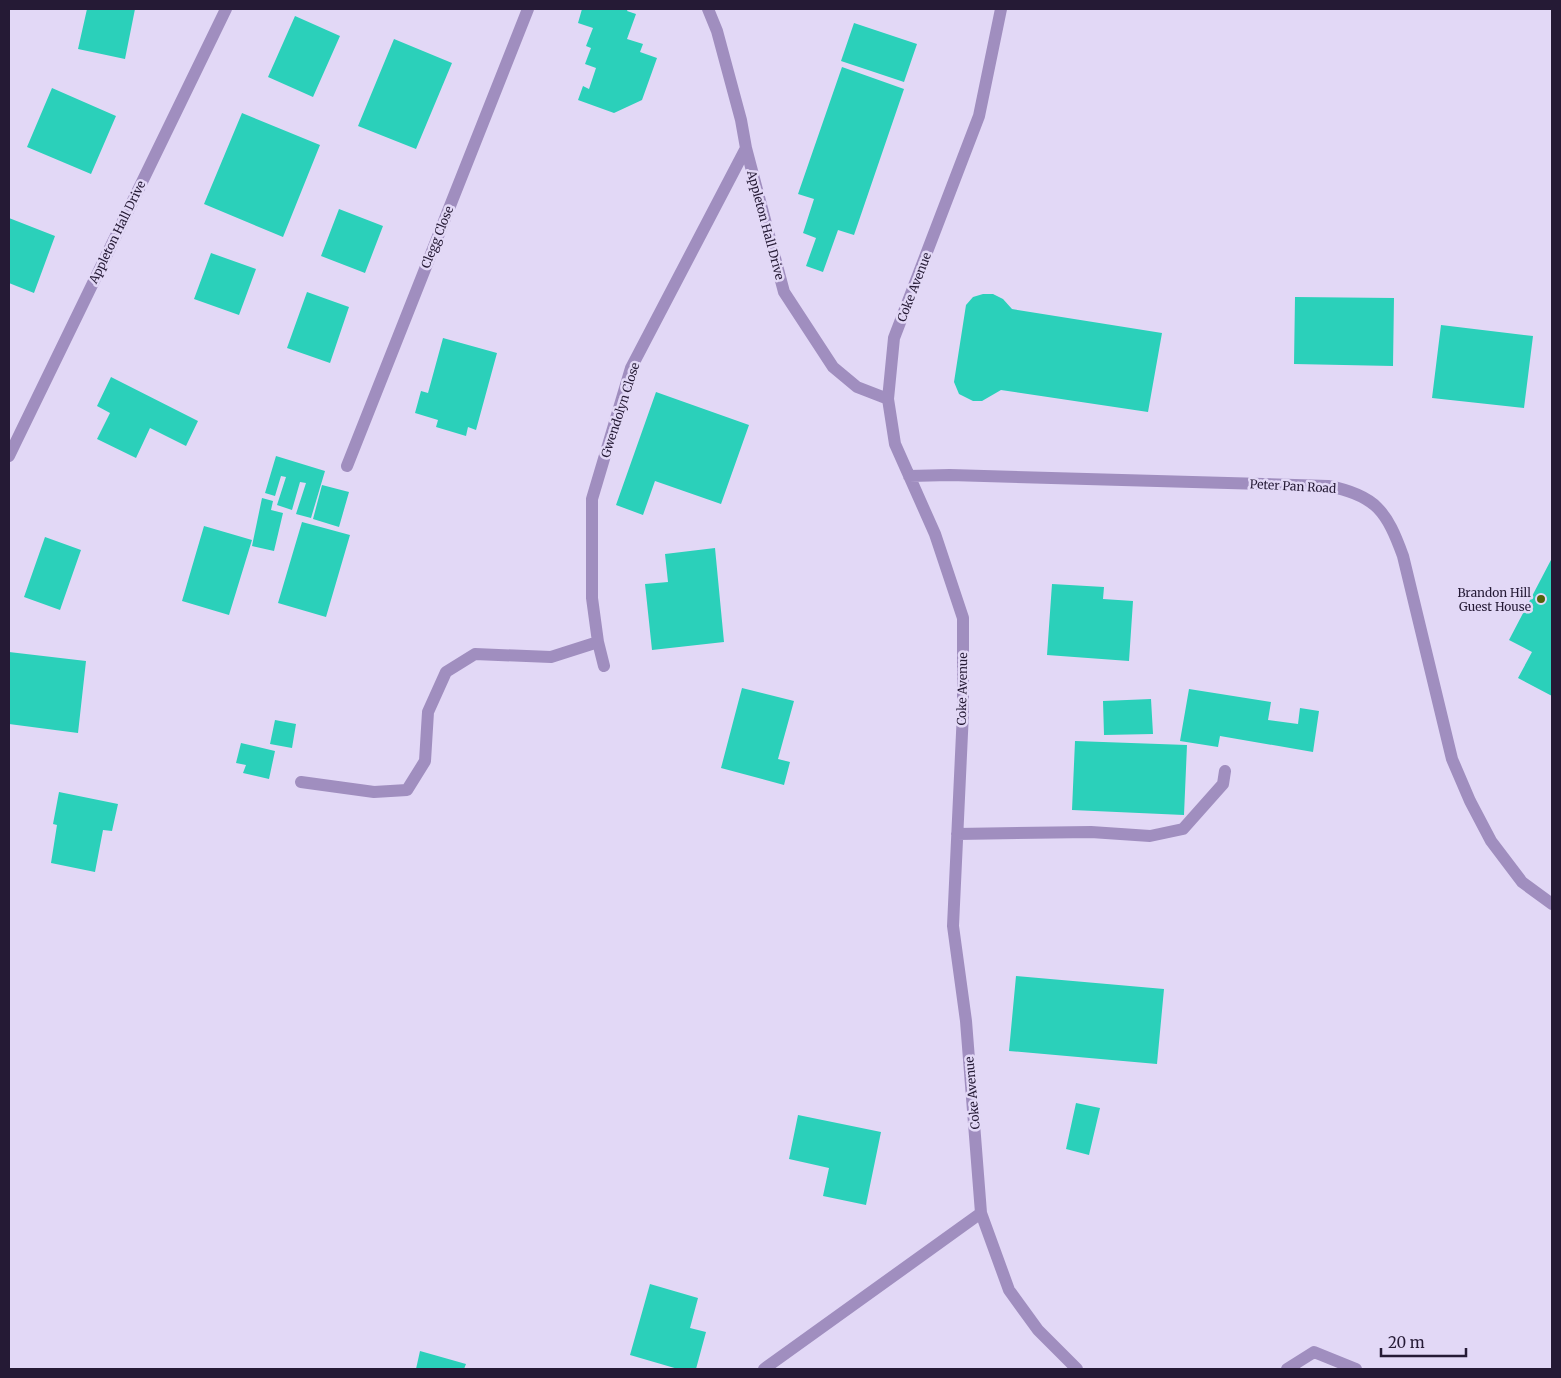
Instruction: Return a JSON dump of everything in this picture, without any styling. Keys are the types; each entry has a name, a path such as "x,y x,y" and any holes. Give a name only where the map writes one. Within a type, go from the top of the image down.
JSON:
{"street":[{"name":"Appleton Hall Drive","path":"9,456 226,9"},
{"name":"Clegg Close","path":"347,466 528,9"},
{"name":"Appleton Hall Drive","path":"708,9 717,31 732,84 746,148 784,292 833,367 857,387 888,399"},
{"name":"Coke Avenue","path":"1001,9 979,116 894,338 888,399 895,444 935,534 963,618 963,712 953,926 966,1021 981,1213 1009,1290 1038,1330 1077,1369"},
{"name":"Gwendolyn Close","path":"604,666 598,642 592,598 592,499 631,368 746,148"},
{"name":"Peter Pan Road","path":"909,476 950,475 1328,486 1352,491 1375,505 1392,524 1403,556 1452,759 1470,800 1491,841 1522,882 1552,904"},
{"path":"301,782 374,792 408,790 425,761 428,712 446,672 475,654 551,657 598,642"},
{"path":"957,834 1091,832 1150,836 1183,829 1223,784 1225,771"},
{"path":"764,1369 981,1213"},
{"path":"1287,1369 1314,1352 1356,1369"}],"building":[{"path":"87,9 135,9 125,59 78,49"},
{"path":"582,9 628,9 627,11 636,14 627,39 643,44 640,52 657,58 642,100 614,113 578,100 583,86 589,89 596,68 585,64 591,48 586,46 593,28 578,23"},
{"path":"295,16 340,36 313,97 268,77"},
{"path":"854,23 917,44 904,82 841,61"},
{"path":"394,39 452,63 416,149 358,126"},
{"path":"842,67 904,89 854,235 838,230 823,272 806,266 816,238 803,233 814,199 798,194"},
{"path":"52,88 116,116 91,174 27,147"},
{"path":"242,113 320,145 283,237 204,204"},
{"path":"339,209 383,226 365,273 321,256"},
{"path":"9,218 55,236 34,293 9,283"},
{"path":"211,253 256,269 239,315 194,299"},
{"path":"307,292 349,307 330,363 287,348"},
{"path":"993,294 1003,299 1012,309 1162,333 1148,412 1001,390 982,401 973,401 959,394 954,382 966,305 973,297"},
{"path":"1295,297 1394,298 1393,366 1294,364"},
{"path":"1441,325 1533,336 1524,408 1432,398"},
{"path":"443,338 497,353 476,430 468,427 466,436 436,427 438,420 415,413 421,391 428,393"},
{"path":"111,377 198,421 186,446 150,428 136,458 97,439 110,413 97,406"},
{"path":"656,392 749,425 721,504 655,481 643,515 616,505"},
{"path":"276,456 325,471 311,518 296,514 306,483 300,482 292,510 277,505 286,477 281,476 275,496 265,493"},
{"path":"322,485 349,492 339,527 313,519"},
{"path":"262,498 273,501 271,510 283,513 274,551 252,546"},
{"path":"302,522 350,535 326,617 278,603"},
{"path":"204,526 252,540 229,615 182,601"},
{"path":"45,537 81,550 60,610 24,597"},
{"path":"715,548 724,642 652,650 645,584 668,582 665,554"},
{"name":"Brandon Hill Guest House","path":"1552,558 1552,696 1518,678 1532,652 1509,640"},
{"path":"1052,584 1104,587 1103,599 1133,601 1129,661 1047,655"},
{"path":"9,652 86,661 78,733 9,724"},
{"path":"742,688 794,701 778,759 790,762 784,785 721,768"},
{"path":"1189,689 1271,702 1268,720 1298,724 1300,708 1319,711 1313,752 1220,736 1218,747 1180,741"},
{"path":"1151,699 1153,734 1104,735 1103,701"},
{"path":"275,720 296,724 292,748 270,744"},
{"path":"1075,741 1187,745 1184,815 1072,810"},
{"path":"241,743 275,751 269,779 243,773 246,765 236,763"},
{"path":"59,792 118,804 112,831 103,830 95,872 51,863 57,825 53,824"},
{"path":"1016,976 1164,989 1157,1064 1009,1051"},
{"path":"1076,1103 1100,1108 1089,1155 1066,1149"},
{"path":"798,1115 881,1132 866,1205 823,1196 829,1168 789,1159"},
{"path":"650,1284 698,1298 690,1328 706,1332 696,1369 678,1369 630,1355"},
{"path":"420,1351 466,1364 464,1369 416,1369"}],"place":[{"name":"Brandon Hill Guest House","path":"1541,599"}]}
